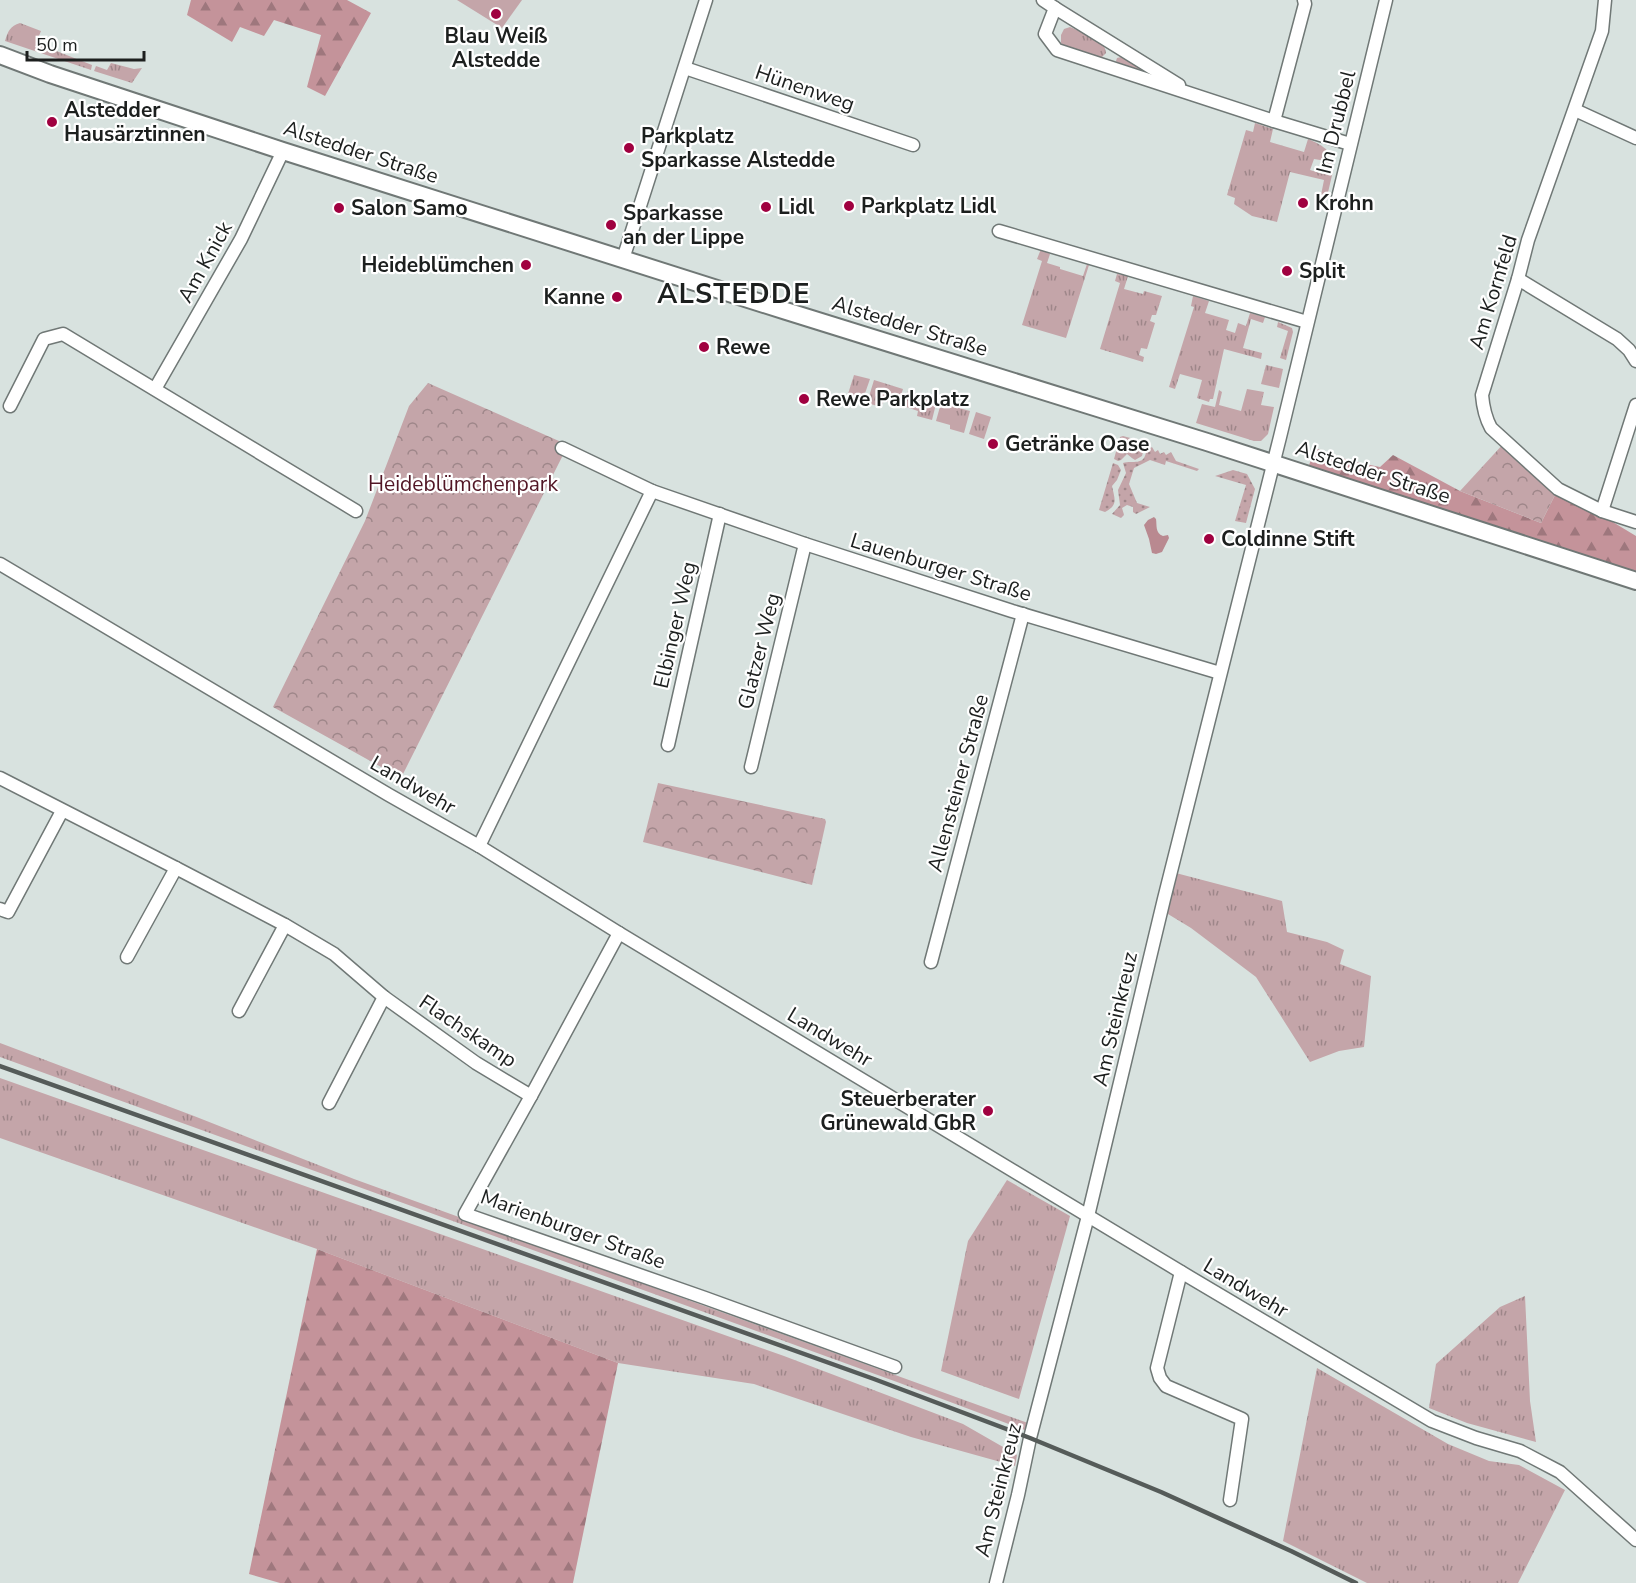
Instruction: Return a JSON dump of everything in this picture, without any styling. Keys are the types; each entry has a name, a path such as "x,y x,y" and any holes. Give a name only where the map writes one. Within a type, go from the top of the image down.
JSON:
{"street":[{"path":"623,259 706,0"},
{"path":"1043,0 1196,95"},
{"path":"1274,121 1305,4 1304,0"},
{"name":"Im Drubbel","path":"1272,463 1386,0"},
{"name":"Am Kornfeld","path":"1605,0 1602,31 1528,240 1482,394 1486,419 1491,428 1558,489 1602,511 1636,522"},
{"path":"1055,8 1045,34 1057,50 1350,144"},
{"name":"Alstedder Straße","path":"0,55 50,74 623,259 1272,463 1636,581"},
{"name":"Hünenweg","path":"685,68 913,145"},
{"path":"1575,110 1636,138"},
{"name":"Am Knick","path":"155,389 241,239 284,150"},
{"path":"999,231 1307,322"},
{"path":"1518,279 1617,339 1629,350 1636,361"},
{"path":"10,406 44,339 63,334 356,511"},
{"path":"1602,511 1636,405"},
{"name":"Lauenburger Straße","path":"562,448 652,492 1023,614 1220,673"},
{"name":"Am Steinkreuz","path":"996,1583 1272,463"},
{"path":"479,846 652,492"},
{"name":"Elbinger Weg","path":"668,745 720,514"},
{"name":"Glatzer Weg","path":"751,767 805,544"},
{"name":"Landwehr","path":"0,564 479,846 1088,1216 1432,1421 1476,1438 1520,1451 1560,1472 1636,1540"},
{"name":"Allensteiner Straße","path":"931,962 1023,614"},
{"name":"Flachskamp","path":"0,778 285,925 334,954 384,997 476,1063 531,1096"},
{"path":"0,909 8,912 62,810"},
{"path":"127,957 176,868"},
{"path":"239,1011 285,925"},
{"name":"Marienburger Straße","path":"619,933 465,1214 895,1367"},
{"path":"329,1103 384,997"},
{"path":"1181,1272 1157,1368 1166,1386 1242,1419 1230,1500"}],"green space":[{"path":"191,0 347,0 371,13 325,96 307,87 321,35 274,20 264,36 240,27 232,42 187,15"},
{"name":"Blau Weiß Alstedde","path":"457,0 522,0 502,28"},
{"path":"20,23 41,31 36,43 92,65 91,70 5,41 10,29"},
{"path":"1070,27 1098,40 1102,43 1106,53 1098,58 1066,48 1061,43 1061,35 1064,29"},
{"path":"1121,57 1143,69 1143,72 1119,66 1116,61"},
{"path":"111,63 134,69 142,68 132,83 94,71 96,66 107,70"},
{"path":"1255,123 1273,129 1270,142 1304,152 1308,139 1326,149 1333,162 1333,168 1326,167 1326,161 1314,159 1310,170 1323,174 1325,170 1333,171 1326,201 1320,200 1324,180 1290,172 1277,222 1252,216 1234,204 1235,198 1227,195 1246,130 1253,132"},
{"path":"1041,249 1050,254 1047,263 1060,267 1060,269 1083,276 1087,264 1089,265 1066,338 1022,325 1042,261 1037,259"},
{"path":"1117,274 1128,276 1124,289 1162,296 1156,315 1152,315 1150,321 1155,323 1147,349 1141,348 1139,355 1144,357 1143,362 1100,349 1120,283 1115,281"},
{"path":"1193,296 1209,301 1205,313 1229,320 1226,330 1235,333 1238,323 1246,326 1250,313 1265,317 1263,323 1251,319 1243,348 1262,353 1261,359 1224,349 1213,399 1209,402 1197,398 1202,380 1180,374 1175,389 1169,387 1194,307 1191,306"},
{"path":"1278,322 1292,328 1293,332 1286,360 1280,358 1288,331 1277,327"},
{"path":"1266,365 1283,369 1279,388 1261,384"},
{"path":"854,375 870,379 862,402 847,397"},
{"path":"874,380 903,389 898,405 884,401 881,407 867,403"},
{"name":"Heideblümchenpark","path":"428,383 568,445 401,778 273,707 365,521 409,406"},
{"path":"1247,389 1264,392 1261,405 1274,407 1268,434 1261,441 1254,441 1196,423 1202,404 1215,407 1219,390 1222,392 1219,405 1241,411"},
{"path":"908,391 937,400 932,420 917,416 918,411 903,406"},
{"path":"941,403 970,411 964,433 950,429 950,425 936,421"},
{"path":"976,412 991,417 984,439 969,434"},
{"path":"1120,437 1145,442 1149,449 1152,447 1160,454 1164,452 1166,455 1171,452 1176,461 1199,469 1197,471 1166,461 1165,465 1150,460 1134,468 1129,484 1137,503 1150,507 1136,514 1133,512 1133,507 1127,505 1122,508 1124,515 1121,518 1112,514 1120,505 1118,490 1126,473 1123,463 1140,461 1146,452 1135,460 1127,454 1121,460 1114,459"},
{"path":"1505,442 1558,489 1541,523 1460,491"},
{"path":"1315,448 1351,461 1380,467 1393,455 1460,491 1541,523 1558,489 1636,536 1636,581 1306,474"},
{"path":"1113,463 1121,470 1112,486 1114,504 1105,512 1099,510"},
{"path":"1233,470 1247,474 1255,489 1246,523 1235,521 1246,485 1215,476"},
{"path":"658,783 825,819 812,885 643,842"},
{"path":"1172,872 1282,901 1287,932 1327,942 1344,950 1340,964 1371,976 1364,1047 1339,1051 1310,1062 1256,977 1191,928 1163,911"},
{"path":"0,1043 354,1179 1028,1423 1025,1430 0,1057"},
{"path":"0,1078 784,1356 963,1424 1017,1455 1015,1466 911,1437 754,1384 618,1363 317,1249 0,1138"},
{"path":"1007,1180 1070,1216 1019,1399 941,1371 968,1241"},
{"path":"317,1249 618,1363 573,1583 280,1583 249,1574"},
{"path":"1525,1296 1530,1401 1536,1442 1467,1423 1429,1408 1436,1364 1500,1307"},
{"path":"1317,1368 1448,1444 1489,1461 1519,1465 1565,1490 1518,1583 1367,1583 1283,1541"}],"shaded area":[{"path":"1154,517 1159,533 1163,536 1168,535 1169,538 1162,552 1156,554 1152,553 1144,525"}],"railway":[{"path":"0,1066 874,1379 1030,1438 1161,1492 1356,1583"}],"place":[{"name":"Blau Weiß Alstedde","path":"496,14"},
{"name":"Alstedder Hausärztinnen","path":"52,122"},
{"name":"Parkplatz Sparkasse Alstedde","path":"629,148"},
{"name":"Krohn","path":"1303,203"},
{"name":"Parkplatz Lidl","path":"849,206"},
{"name":"Lidl","path":"766,207"},
{"name":"Salon Samo","path":"339,208"},
{"name":"Sparkasse an der Lippe","path":"611,225"},
{"name":"Heideblümchen","path":"526,265"},
{"name":"Split","path":"1287,271"},
{"name":"Kanne","path":"617,297"},
{"name":"Rewe","path":"704,347"},
{"name":"Rewe Parkplatz","path":"804,399"},
{"name":"Getränke Oase","path":"993,444"},
{"name":"Coldinne Stift","path":"1209,539"},
{"name":"Steuerberater Grünewald GbR","path":"988,1111"}],"district":[{"name":"ALSTEDDE","path":"734,294"}]}
